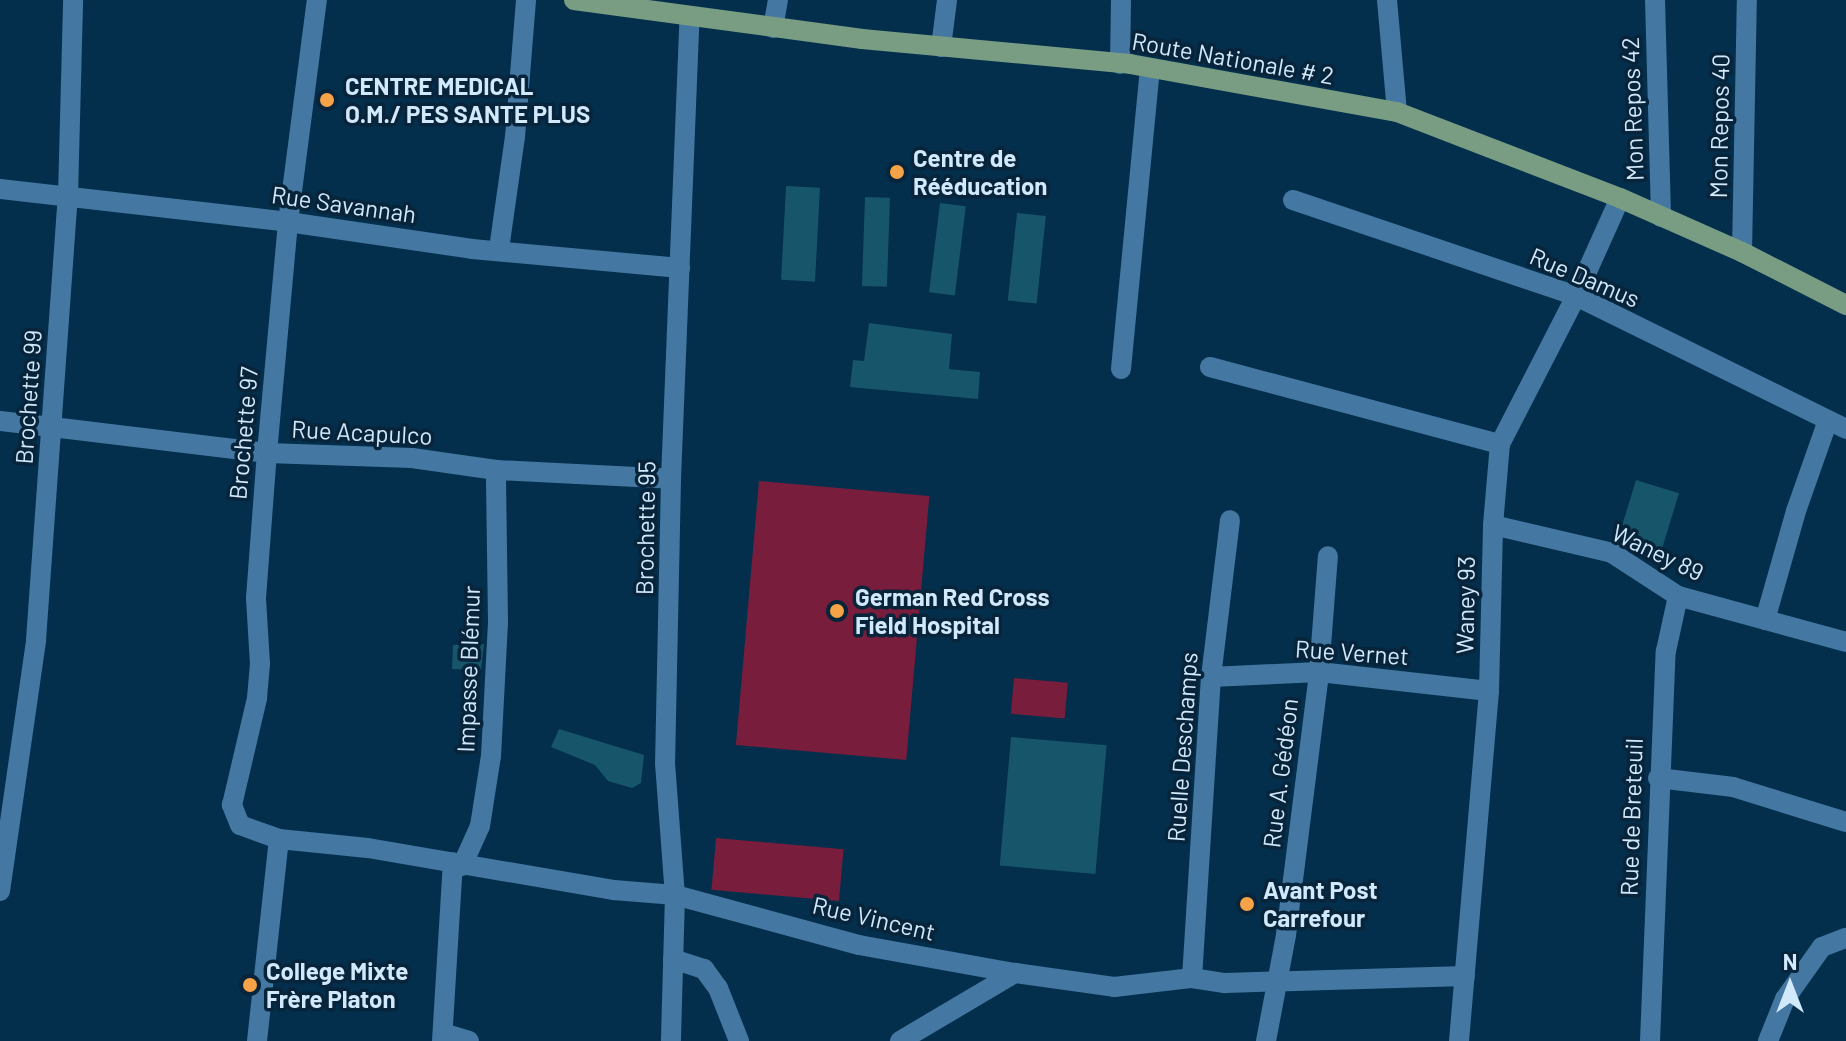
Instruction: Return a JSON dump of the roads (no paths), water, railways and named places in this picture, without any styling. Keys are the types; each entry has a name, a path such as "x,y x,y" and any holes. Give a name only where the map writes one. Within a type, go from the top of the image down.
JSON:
{"main road":[{"name":"Route Nationale # 2","path":"574,0 773,28 1150,68 1397,112 1620,198 1742,252 1846,305"}],"street":[{"name":"Brochette 99","path":"0,891 4,830 36,640 68,196 73,0"},
{"name":"Brochette 97","path":"279,839 240,825 232,805 257,698 260,664 256,598 267,453 288,222 317,0"},
{"path":"499,249 515,137 526,0"},
{"path":"773,28 778,0"},
{"path":"941,47 947,0"},
{"path":"1120,64 1121,0"},
{"path":"1387,0 1397,112"},
{"name":"Mon Repos 42","path":"1655,0 1661,217"},
{"name":"Mon Repos 40","path":"1742,252 1747,0"},
{"name":"Brochette 95","path":"671,1041 675,895 665,763 671,479 690,16"},
{"path":"1121,369 1150,68"},
{"name":"Rue Savannah","path":"0,189 288,222 472,249 499,249 680,268"},
{"name":"Waney 93","path":"1459,1041 1489,691 1493,525 1500,444 1576,296 1620,198"},
{"name":"Rue Damus","path":"1293,200 1576,296 1837,425"},
{"path":"1210,367 1500,444"},
{"name":"Rue Acapulco","path":"0,421 267,453 412,458 496,470 671,479"},
{"path":"1765,620 1796,511 1837,425"},
{"name":"Impasse Blémur","path":"457,864 480,826 491,756 498,622 496,470"},
{"name":"Ruelle Deschamps","path":"1192,978 1211,677 1230,520"},
{"name":"Waney 89","path":"1493,525 1612,553 1678,596 1846,642"},
{"name":"Rue A. Gédéon","path":"1266,1041 1279,982 1319,672 1328,556"},
{"name":"Rue de Breteuil","path":"1650,1041 1658,778 1666,651 1678,596"},
{"name":"Rue Vernet","path":"1211,677 1319,672 1489,691"},
{"path":"1658,778 1733,787 1846,822"},
{"path":"257,1041 279,839"},
{"name":"Rue Vincent","path":"279,839 614,890 675,895 859,945 1114,987 1192,978 1225,983 1465,976"},
{"path":"457,864 443,1037 469,1041"},
{"path":"1768,1041 1785,999 1822,947 1846,938"},
{"path":"673,959 704,969 718,988 739,1041"},
{"path":"900,1041 1015,973"}],"place":[{"name":"CENTRE MEDICAL O.M./ PES SANTE PLUS","path":"327,100"},
{"name":"Centre de Rééducation","path":"897,172"},
{"name":"German Red Cross Field Hospital","path":"837,611"},
{"name":"Avant Post Carrefour","path":"1247,904"},
{"name":"College Mixte Frère Platon","path":"250,985"}]}
